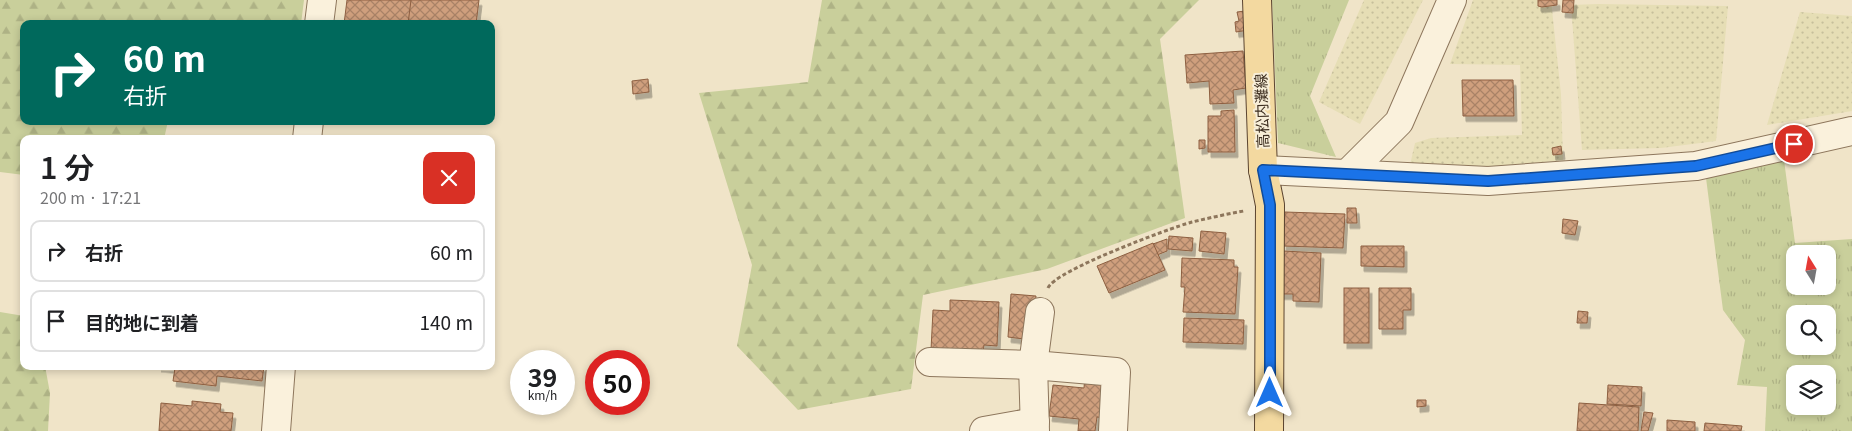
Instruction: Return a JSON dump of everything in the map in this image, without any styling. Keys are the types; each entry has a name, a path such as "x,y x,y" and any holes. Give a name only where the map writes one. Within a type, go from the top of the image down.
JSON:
{"main road":[{"name":"高松内灘線","path":"1257,0 1263,170 1270,205 1269,431"}],"street":[{"path":"320,20 322,0"},
{"path":"1347,174 1399,122 1452,0"},
{"path":"1263,170 1488,181 1696,166 1852,132"},
{"path":"984,431 1035,427 1033,366 1040,312"},
{"path":"930,362 1033,366 1116,372 1113,431"},
{"path":"276,431 281,370"}],"path":[{"path":"1040,312 1050,282 1076,267 1190,222 1270,205"}],"shaded area":[{"path":"1364,0 1423,0 1360,124 1319,102"},
{"path":"1473,0 1551,0 1561,94 1563,160 1482,169 1410,165 1415,143 1431,138 1522,135 1520,65 1450,64"},
{"path":"1571,5 1728,6 1716,141 1661,148 1582,150"},
{"path":"1800,12 1852,16 1852,111 1767,125"}],"green space":[{"path":"0,0 304,0 302,20 20,20 20,125 167,125 165,135 20,135 20,174 0,172"},
{"path":"822,0 1199,0 1160,39 1185,218 1047,269 923,295 911,389 798,410 737,346 752,265 699,93 808,82"},
{"path":"1272,0 1349,0 1310,96 1336,157 1278,143"},
{"path":"1784,160 1795,243 1852,239 1852,431 1765,431 1767,387 1737,385 1745,340 1723,310 1706,178"},
{"path":"0,312 20,315 20,370 46,370 50,393 48,431 0,431"}],"building":[{"path":"347,0 412,0 410,20 344,20"},
{"path":"411,0 479,0 476,20 408,20"},
{"path":"1538,0 1557,0 1557,5 1538,6"},
{"path":"1563,0 1574,0 1573,13 1562,12"},
{"path":"1245,11 1249,30 1236,32 1235,22 1239,21 1237,12"},
{"path":"1243,51 1246,88 1233,90 1234,103 1210,104 1209,81 1187,83 1185,55"},
{"path":"648,79 649,92 633,94 632,81"},
{"path":"1462,80 1513,80 1514,116 1463,116"},
{"path":"1234,110 1235,152 1208,152 1208,116 1221,116 1221,111"},
{"path":"1199,140 1205,140 1205,148 1199,149"},
{"path":"1561,146 1562,154 1553,155 1552,148"},
{"path":"1347,208 1356,208 1357,223 1347,223"},
{"path":"1285,212 1345,214 1343,248 1283,246"},
{"path":"1563,219 1578,221 1575,235 1562,233"},
{"path":"1201,231 1226,233 1224,254 1199,251"},
{"path":"1169,236 1193,238 1192,251 1168,249"},
{"path":"1167,239 1167,251 1157,255 1153,244"},
{"path":"1153,243 1165,270 1109,293 1097,266"},
{"path":"1361,246 1404,246 1404,267 1361,266"},
{"path":"1283,251 1321,253 1319,302 1293,301 1293,294 1281,294"},
{"path":"1182,258 1234,260 1234,267 1238,267 1235,314 1183,312 1185,287 1181,287"},
{"path":"1344,288 1369,288 1369,343 1344,343"},
{"path":"1379,288 1411,288 1411,310 1403,310 1403,329 1379,329"},
{"path":"1011,294 1036,296 1032,340 1008,337"},
{"path":"950,300 999,302 997,346 984,345 983,352 931,350 933,310 950,311"},
{"path":"1578,311 1588,312 1587,323 1577,323"},
{"path":"1184,318 1244,320 1243,344 1183,342"},
{"path":"175,370 263,370 262,381 217,376 216,386 173,381"},
{"path":"1085,374 1115,377 1106,418 1097,417 1095,431 1078,431 1079,419 1049,416 1053,385 1084,388"},
{"path":"1608,385 1642,387 1641,406 1607,404"},
{"path":"1417,400 1426,400 1426,406 1417,407"},
{"path":"192,401 221,404 220,412 233,413 231,431 159,431 161,403 192,406"},
{"path":"1579,403 1639,407 1638,431 1577,431"},
{"path":"1644,412 1653,413 1648,431 1641,431"},
{"path":"1667,420 1695,422 1695,431 1667,431"},
{"path":"1705,423 1742,426 1741,431 1704,431"}],"route":[{"path":"1270,393 1270,205 1263,170 1488,181 1696,166 1794,144"}]}
